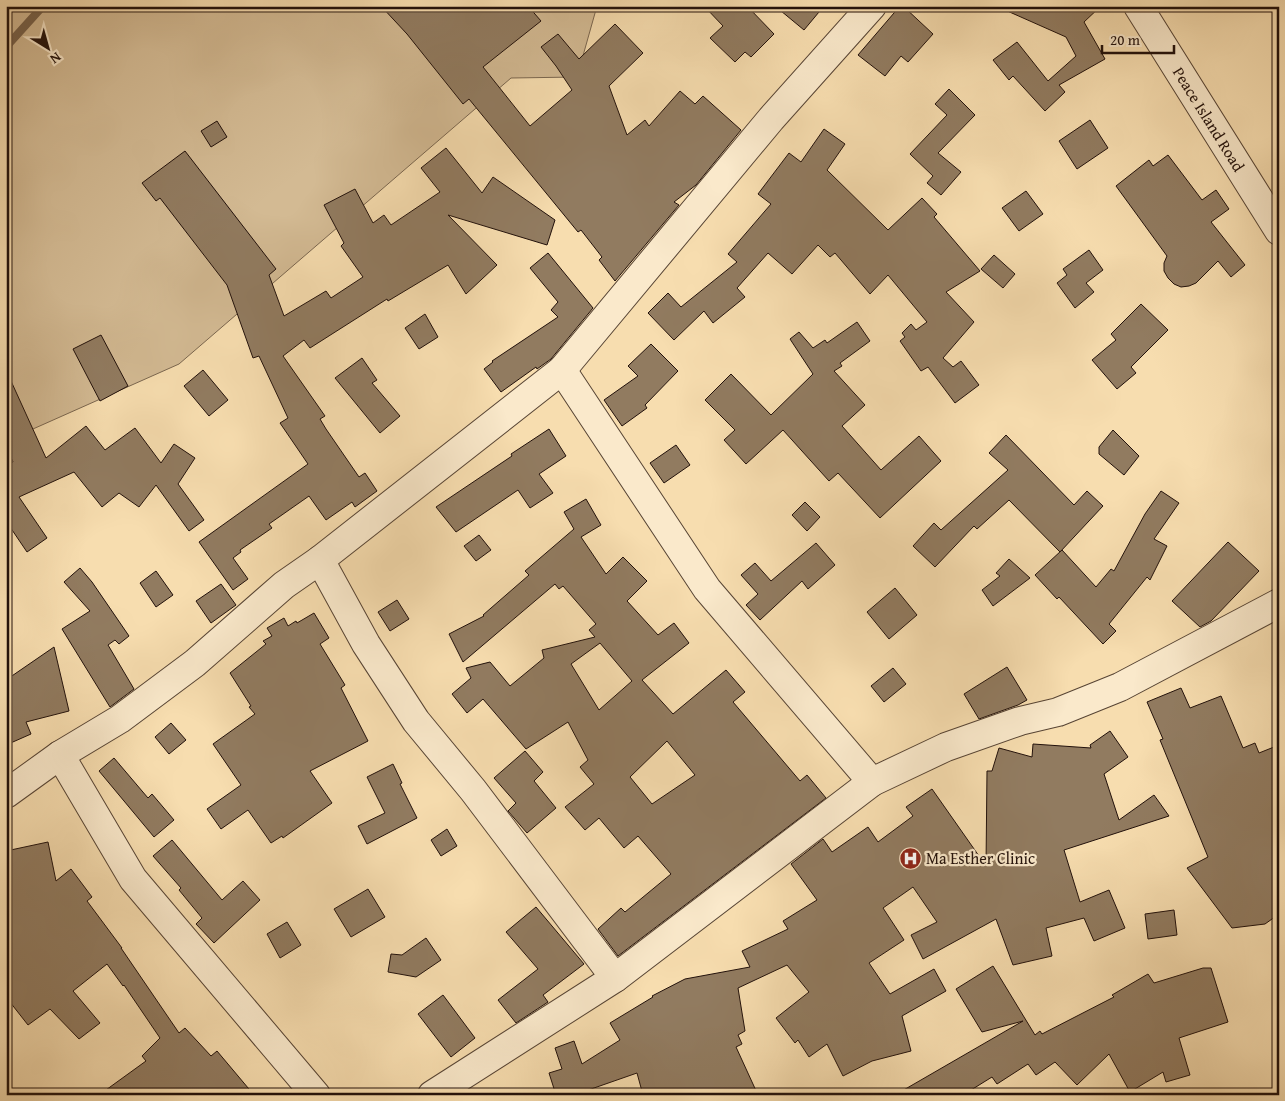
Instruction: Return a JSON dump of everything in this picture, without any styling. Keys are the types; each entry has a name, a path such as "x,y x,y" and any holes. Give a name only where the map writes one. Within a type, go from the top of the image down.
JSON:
{"street":[{"path":"6,794 60,755 128,713 195,663 284,585 320,560 562,370 771,119 872,6"},
{"name":"Peace Island Road","path":"1138,6 1279,232"},
{"path":"562,370 706,589 872,782"},
{"path":"320,560 366,644 416,720 473,790 615,978"},
{"path":"432,1095 615,978 872,782 946,747 1020,721 1058,712 1120,687 1279,602"},
{"path":"60,755 133,879 316,1095"}],"shaded area":[{"path":"6,6 597,6 577,77 511,78 179,364 6,441"}],"building":[{"path":"381,6 528,6 541,21 483,67 530,126 572,90 541,47 558,34 579,59 615,24 643,53 609,86 627,135 645,120 649,126 680,91 695,104 703,96 741,130 696,185 674,202 679,205 615,281 599,260 602,257 581,230 578,232 469,99 463,104 407,34"},
{"path":"704,6 747,6 774,34 751,57 745,52 735,62 710,38 723,26"},
{"path":"775,6 824,6 804,30"},
{"path":"900,6 903,6 933,34 908,62 901,56 885,76 858,55"},
{"path":"996,6 1101,6 1084,22 1105,59 1059,85 1065,92 1045,111 1013,76 1009,80 993,60 1017,42 1048,81 1076,56 1066,37"},
{"path":"949,89 975,115 938,153 961,172 941,195 927,183 933,176 910,154 947,115 935,104"},
{"path":"1090,120 1108,148 1077,169 1059,141"},
{"path":"217,121 227,137 211,147 201,131"},
{"path":"824,129 845,144 827,170 888,230 922,198 937,214 934,217 980,271 946,292 974,322 943,358 953,367 961,361 979,385 955,403 928,367 921,371 900,341 905,337 902,333 911,324 916,330 927,322 888,275 870,294 835,253 830,257 818,245 792,274 768,253 737,288 745,297 713,323 704,311 674,340 648,313 668,293 681,307 737,262 728,254 771,204 758,194 789,153 801,162"},
{"path":"446,148 482,193 493,177 555,220 547,245 448,215 497,265 466,294 448,265 388,301 387,299 310,348 304,340 283,356 325,416 320,419 359,477 365,473 377,491 355,507 352,502 326,520 309,496 269,524 272,528 240,550 241,552 233,558 248,579 233,590 199,542 308,464 280,423 288,418 259,356 253,358 227,285 160,198 156,201 142,183 185,151 276,269 269,275 284,316 326,291 331,298 363,277 341,246 344,243 324,205 355,189 373,223 384,215 391,225 440,192 421,168"},
{"path":"1168,155 1202,200 1216,190 1229,209 1211,222 1245,265 1231,277 1218,261 1196,283 1181,287 1174,284 1164,271 1164,263 1167,256 1116,186 1149,160 1153,166"},
{"path":"1026,191 1043,214 1019,231 1002,208"},
{"path":"1089,250 1103,270 1086,283 1094,292 1075,308 1057,283 1067,275 1063,269"},
{"path":"548,253 593,308 551,359 537,369 536,367 501,392 484,369 492,361 558,317 551,310 558,302 530,268"},
{"path":"994,255 1015,274 1003,288 981,269"},
{"path":"1141,304 1168,330 1131,367 1136,373 1117,389 1092,360 1116,340 1111,334"},
{"path":"425,314 438,337 419,349 405,328"},
{"path":"857,322 870,341 840,363 842,366 834,371 865,405 842,426 881,470 919,436 941,461 880,518 838,473 829,481 783,430 746,464 724,440 735,430 705,400 731,374 771,415 813,374 790,339 799,332 813,348 825,340 827,343"},
{"path":"101,335 128,386 100,401 73,349"},
{"path":"651,344 678,371 645,405 647,408 622,426 604,400 638,376 628,366"},
{"path":"362,358 377,380 372,383 400,416 380,433 335,378"},
{"path":"6,370 46,458 86,426 105,450 135,428 161,463 174,444 195,458 178,484 204,520 189,531 156,485 139,507 119,493 102,507 74,472 19,497 47,538 27,552 6,521 6,465 13,462 6,446"},
{"path":"203,370 228,400 209,416 184,386"},
{"path":"549,429 566,456 539,474 553,493 530,508 518,490 456,532 436,507"},
{"path":"1113,430 1139,456 1124,475 1099,454 1099,447"},
{"path":"1006,435 1074,505 1087,491 1103,506 1060,552 1009,500 977,529 974,526 935,567 913,546 934,523 941,530 1008,470 989,453"},
{"path":"676,445 690,465 664,483 650,463"},
{"path":"1161,491 1179,503 1154,539 1167,546 1150,580 1147,577 1109,624 1116,631 1103,644 1059,597 1057,599 1035,575 1062,550 1096,587 1111,569 1114,571 1145,514"},
{"path":"586,499 601,525 581,537 606,574 623,557 647,581 627,601 658,635 674,623 689,643 642,680 673,714 726,670 745,692 733,702 800,781 807,775 826,798 618,956 598,929 621,908 625,912 671,874 638,836 624,848 599,818 585,830 565,807 594,784 580,767 588,760 568,722 526,749 483,699 467,713 452,694 471,678 466,668 490,662 510,686 544,658 542,650 595,637 589,630 596,624 563,586 559,589 555,584 463,662 449,634 484,616 529,575 525,571 574,529 564,512","holes":["600,643 632,681 599,710 571,664","667,741 695,775 652,804 630,777"]},
{"path":"805,502 820,517 807,531 792,515"},
{"path":"479,535 491,550 476,561 464,546"},
{"path":"1228,542 1259,571 1211,621 1200,627 1172,601"},
{"path":"816,543 835,565 808,589 802,581 760,620 746,605 758,594 741,575 755,563 771,581"},
{"path":"1009,559 1030,578 993,606 982,590 1000,576 996,573"},
{"path":"80,568 92,582 129,636 119,644 115,640 108,645 134,689 110,707 62,629 90,611 64,582"},
{"path":"156,571 173,595 156,607 140,583"},
{"path":"221,584 236,605 211,623 196,601"},
{"path":"895,588 917,615 889,639 867,612"},
{"path":"397,600 409,619 390,631 378,612"},
{"path":"314,613 329,638 320,644 345,685 341,688 368,741 310,771 332,803 283,838 282,836 271,843 248,810 221,829 207,809 241,785 213,744 255,714 230,673 266,644 263,641 272,636 267,628 284,618 288,626"},
{"path":"54,647 69,711 26,722 31,734 6,745 6,680"},
{"path":"1007,667 1027,700 979,719 964,694"},
{"path":"893,668 906,684 884,702 871,686"},
{"path":"1181,688 1190,708 1221,696 1243,748 1255,743 1259,753 1279,745 1279,914 1265,924 1232,928 1187,868 1208,857 1160,740 1163,739 1147,702"},
{"path":"171,723 186,740 169,754 155,737"},
{"path":"1110,731 1128,757 1104,774 1119,820 1154,795 1169,816 1064,850 1080,902 1109,890 1125,928 1094,941 1084,918 1046,928 1052,956 1013,965 996,919 923,959 911,935 937,922 913,887 883,908 904,940 869,963 890,994 934,969 946,991 902,1016 911,1051 872,1061 843,1076 827,1044 809,1057 798,1040 795,1043 776,1018 809,992 787,965 738,988 745,1031 738,1035 742,1044 736,1047 758,1095 643,1095 637,1073 574,1095 556,1095 549,1073 562,1069 555,1048 574,1041 582,1064 620,1040 610,1023 652,996 685,979 750,967 742,951 788,929 783,921 817,900 791,864 823,839 832,852 868,827 878,842 913,816 906,807 932,789 986,866 987,771 992,771 999,748 1032,757 1033,744 1091,748 1090,745"},
{"path":"525,751 543,772 534,781 556,808 527,833 508,811 516,803 494,778"},
{"path":"114,758 148,798 152,794 174,820 154,837 99,771"},
{"path":"393,764 402,783 400,784 417,818 367,844 358,826 385,813 367,777"},
{"path":"447,829 457,846 441,856 431,840"},
{"path":"172,840 222,900 243,881 260,900 214,943 196,924 202,918 179,890 181,888 153,856"},
{"path":"48,842 56,881 71,869 92,897 87,901 122,948 179,1033 185,1028 211,1056 217,1051 254,1095 99,1095 146,1061 142,1056 160,1038 124,985 107,964 73,991 100,1023 79,1039 50,1009 28,1025 6,997 6,851"},
{"path":"368,889 385,917 351,937 334,909"},
{"path":"536,907 584,964 543,995 548,1002 516,1023 498,1000 538,969 506,932"},
{"path":"1174,910 1177,935 1148,939 1145,914"},
{"path":"287,922 301,945 280,958 267,934"},
{"path":"426,938 441,960 416,977 388,972 391,954 402,955"},
{"path":"993,966 1035,1035 1040,1031 1042,1034 1114,997 1112,995 1148,974 1154,983 1203,968 1211,968 1228,1022 1179,1038 1190,1075 1166,1082 1163,1072 1130,1092 1109,1054 1077,1085 1055,1062 1036,1075 1028,1064 997,1084 992,1077 963,1095 895,1095 1023,1021 982,1032 956,989"},
{"path":"443,995 475,1038 451,1057 418,1014"}],"waterway":[{"path":"6,47 43,6"}],"place":[{"name":"Ma Esther Clinic","path":"910,858"}]}
